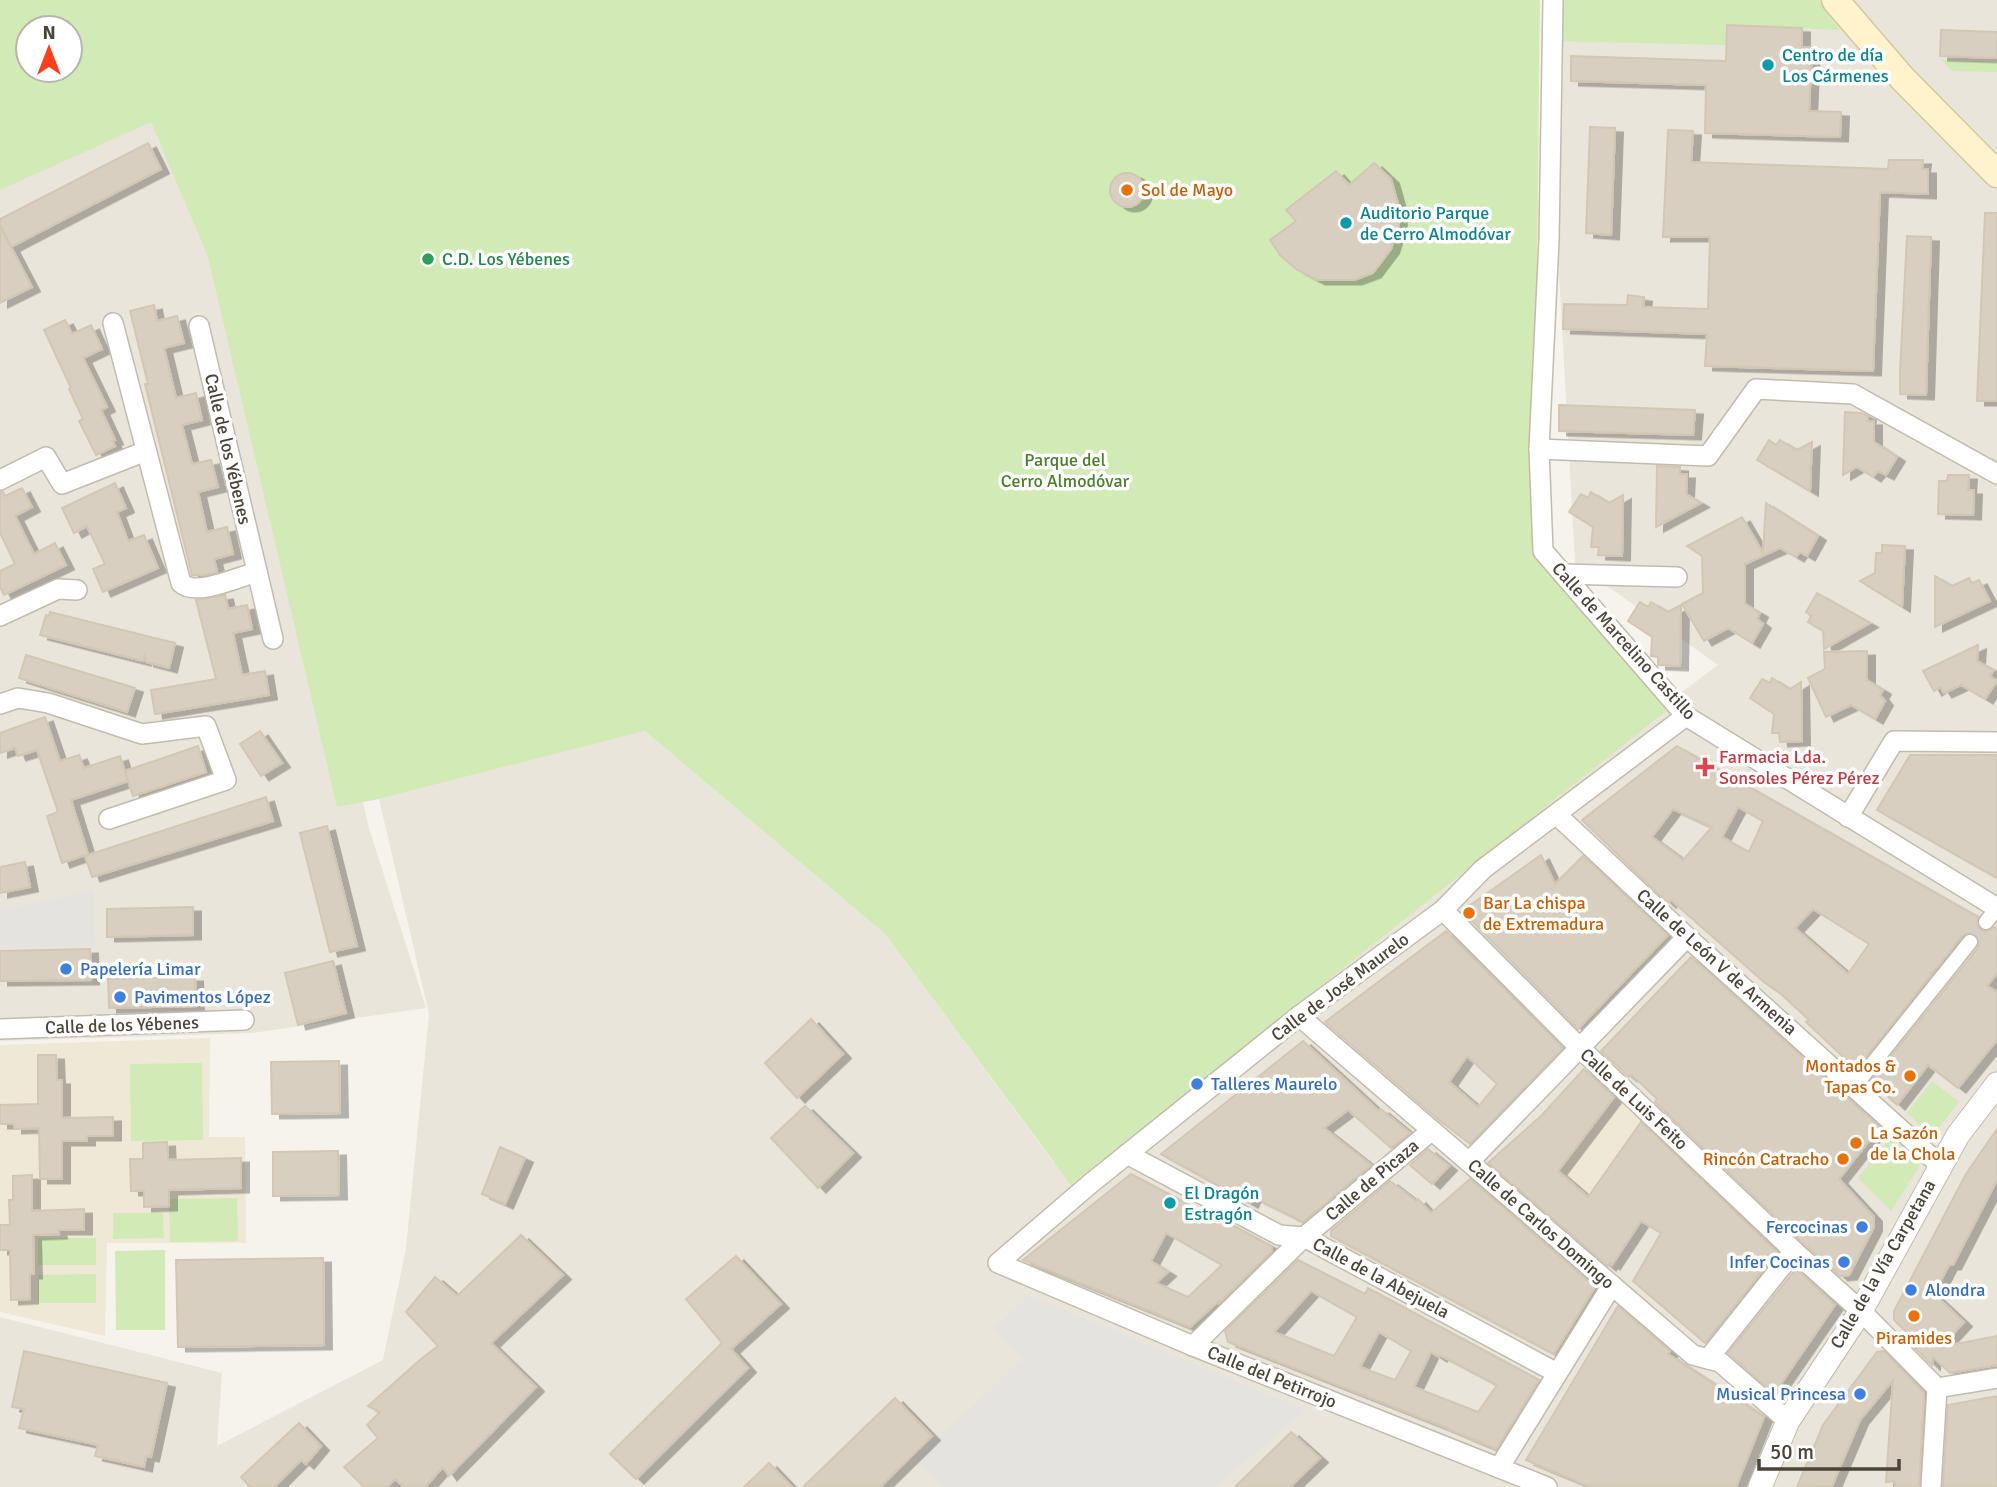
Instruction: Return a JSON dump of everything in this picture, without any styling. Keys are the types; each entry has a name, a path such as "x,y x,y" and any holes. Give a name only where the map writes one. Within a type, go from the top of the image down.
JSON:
{"main road":[{"path":"1835,0 1902,79 1997,174"},
{"path":"1857,0 1873,45"}],"street":[{"name":"Calle de Marcelino Castillo","path":"1553,0 1549,240 1539,449 1543,551 1686,716 1848,817 1993,913"},
{"path":"113,323 181,583 187,588 197,589 257,572"},
{"name":"Calle de los Yébenes","path":"199,326 273,639"},
{"path":"1539,449 1708,456 1756,389 1853,394 1997,474"},
{"path":"0,480 46,448 62,484 146,451"},
{"path":"1563,574 1677,577"},
{"path":"0,616 58,589 77,590"},
{"path":"0,704 19,698 48,703 142,734 206,726 226,780 108,819"},
{"name":"Calle de José Maurelo","path":"998,1263 1127,1154 1299,1016 1443,910 1483,870 1686,716"},
{"path":"1848,817 1894,740 1997,743"},
{"name":"Calle de León V de Armenia","path":"1557,815 1687,937 1940,1164"},
{"name":"Calle de Luis Feito","path":"1443,910 1579,1047 1861,1311 1937,1388"},
{"path":"1469,1162 1687,937"},
{"path":"1854,1087 1970,942"},
{"name":"Calle de Carlos Domingo","path":"1299,1016 1693,1354 1720,1362 1788,1421"},
{"name":"Calle de los Yébenes","path":"0,1029 244,1020"},
{"name":"Calle de la Vía Carpetana","path":"1760,1487 1788,1421 1861,1311 1940,1164 1958,1135 1997,1084"},
{"name":"Calle de Picaza","path":"1193,1346 1304,1237 1431,1130"},
{"name":"Calle de la Abejuela","path":"1127,1154 1279,1235 1304,1237 1557,1373"},
{"path":"1708,1359 1794,1251"},
{"name":"Calle del Petirrojo","path":"998,1263 1193,1346 1547,1487"},
{"path":"1499,1468 1612,1285"},
{"path":"1931,1487 1937,1388 1997,1378"}],"shaded area":[{"path":"1544,0 1997,0 1997,1487 0,1487 0,1317 222,1373 217,1446 383,1360 406,1248 429,1014 379,799 645,731 885,934 1054,1163 1718,665 1575,563"},
{"path":"0,54 14,62 14,84 61,84 151,122 220,190 369,828 426,1008 252,1033 0,1041"},
{"path":"94,890 95,946 0,948 0,910"},
{"path":"210,1038 209,1137 245,1137 246,1243 107,1243 105,1336 0,1312 0,1045"},
{"path":"1615,1095 1677,1153 1637,1207 1591,1199 1559,1172 1557,1174 1569,1145 1574,1149"},
{"path":"1029,1295 1306,1410 1216,1487 942,1487 916,1460 1022,1359 993,1329"}],"green space":[{"name":"Parque del Cerro Almodóvar","path":"0,0 1540,0 1534,556 1671,707 1071,1185 885,934 645,731 379,799 337,807 208,257 151,122 0,190"},
{"path":"1553,0 1818,0 1840,30 1728,25 1727,45 1552,41"},
{"path":"1942,60 1997,62 1997,72 1952,71"},
{"path":"202,1063 203,1140 131,1141 130,1064"},
{"path":"1932,1081 1959,1102 1932,1136 1907,1113"},
{"path":"1890,1137 1920,1165 1891,1211 1858,1178"},
{"path":"237,1198 238,1241 170,1242 169,1199"},
{"path":"113,1213 163,1213 164,1238 113,1239"},
{"path":"38,1238 96,1238 96,1265 38,1265"},
{"path":"165,1250 165,1330 116,1330 115,1251"},
{"path":"96,1274 96,1303 38,1303 38,1275"}],"building":[{"path":"1727,25 1802,28 1802,47 1812,47 1809,111 1841,112 1840,137 1705,133 1706,85 1571,81 1571,56 1726,61"},
{"path":"1941,30 1997,32 1997,58 1940,56"},
{"path":"1590,127 1615,128 1611,235 1586,233"},
{"path":"1668,130 1693,131 1691,162 1888,169 1889,160 1923,160 1922,169 1928,169 1928,194 1880,192 1873,371 1705,366 1707,334 1563,329 1564,304 1627,305 1628,295 1644,297 1643,307 1708,309 1710,237 1663,237"},
{"path":"148,143 161,169 11,247 0,225 0,219"},
{"name":"Auditorio Parque de Cerro Almodóvar","path":"1374,163 1391,179 1398,204 1399,224 1391,249 1373,273 1354,280 1317,280 1296,269 1280,255 1270,240 1296,221 1286,210 1336,171 1349,185"},
{"name":"Sol de Mayo","path":"1127,173 1139,178 1144,190 1139,202 1127,207 1115,202 1110,190 1115,178"},
{"path":"1985,213 1997,213 1997,401 1977,401"},
{"path":"0,226 32,287 0,303"},
{"path":"1907,236 1931,237 1926,395 1900,394"},
{"path":"154,305 157,321 177,316 184,343 164,348 176,398 196,393 202,420 182,425 192,464 211,460 218,487 198,492 207,532 227,527 233,554 214,559 217,572 205,575 192,575 130,311"},
{"path":"65,320 72,334 91,325 102,349 83,358 107,407 101,410 115,440 112,441 115,446 96,455 79,421 83,419 69,389 71,388 44,330"},
{"path":"1559,405 1695,410 1693,435 1559,431"},
{"path":"1845,412 1861,413 1868,416 1867,421 1874,421 1874,442 1897,457 1886,475 1878,471 1873,477 1857,467 1843,475"},
{"path":"1769,440 1776,445 1780,440 1797,450 1812,442 1810,491 1757,460"},
{"path":"1657,466 1680,467 1680,474 1687,474 1686,494 1701,503 1656,527"},
{"path":"1948,475 1969,475 1968,490 1974,490 1973,515 1938,514 1939,481 1947,481"},
{"path":"115,483 126,508 117,512 128,541 144,535 158,568 103,592 93,569 105,564 87,526 74,533 62,508"},
{"path":"22,488 32,507 15,516 34,554 55,543 66,565 4,595 0,587 0,571 15,564 0,533 0,492 5,496"},
{"path":"1591,492 1609,503 1623,495 1622,556 1598,555 1599,547 1591,547 1593,527 1569,512 1581,494 1588,498"},
{"path":"1766,503 1818,536 1807,556 1800,552 1796,557 1780,548 1745,564 1745,604 1760,613 1757,619 1763,624 1752,643 1728,628 1704,641 1682,604 1703,593 1702,556 1687,546 1742,517 1763,553"},
{"path":"1882,545 1905,546 1902,607 1860,581 1875,573 1876,553 1882,553"},
{"path":"1935,576 1952,586 1969,578 1972,583 1979,580 1990,601 1935,627"},
{"path":"1817,593 1870,623 1824,649 1823,631 1808,622 1811,616 1806,612"},
{"path":"225,595 228,609 247,605 252,629 233,633 242,675 265,671 269,695 155,714 151,690 216,679 196,600"},
{"path":"1640,602 1648,607 1651,602 1668,612 1681,605 1680,666 1658,665 1658,657 1651,656 1652,637 1628,621"},
{"path":"50,612 175,643 169,668 146,662 145,656 143,661 40,635 46,615 49,616"},
{"path":"1978,645 1977,661 1994,670 1990,676 1997,681 1985,699 1961,685 1944,693 1940,687 1934,691 1923,671"},
{"path":"1867,651 1867,680 1883,690 1880,695 1885,701 1875,719 1851,705 1826,717 1808,678 1825,669 1824,652"},
{"path":"26,655 135,688 127,712 19,678"},
{"path":"1772,678 1790,689 1801,682 1802,741 1780,742 1779,733 1772,733 1774,714 1750,698 1762,679 1770,683"},
{"path":"45,717 60,761 79,755 84,768 120,756 128,781 71,800 88,854 62,863 47,816 58,812 37,750 18,756 15,748 0,753 0,733"},
{"path":"260,731 282,763 261,776 240,744"},
{"path":"198,746 206,772 133,796 125,771"},
{"path":"1677,746 1978,917 1977,925 1981,930 1985,932 1997,928 1997,973 1987,986 1997,992 1997,1040 1958,1088 1928,1065 1897,1105 1871,1081 1978,948 1979,939 1975,934 1967,933 1962,936 1856,1069 1806,1022 1809,1020 1781,994 1671,900 1668,903 1582,820","holes":["1738,807 1763,821 1749,852 1722,837","1673,809 1712,827 1683,860 1652,837","1813,909 1869,944 1848,974 1795,928"]},
{"path":"1910,755 1997,755 1997,878 1877,810"},
{"path":"266,797 273,821 92,877 85,856"},
{"path":"327,826 357,946 330,952 300,833"},
{"path":"1541,855 1555,884 1583,856 1668,935 1578,1029 1462,911"},
{"path":"25,862 30,887 0,893 0,867"},
{"path":"193,907 193,935 107,937 107,909"},
{"path":"1446,931 1563,1048 1470,1144 1325,1022","holes":["1467,1056 1497,1084 1478,1107 1449,1082"]},
{"path":"90,949 91,980 0,981 0,951"},
{"path":"1691,957 1880,1127 1839,1179 1874,1217 1874,1227 1849,1275 1840,1276 1802,1242 1655,1102 1657,1099 1631,1074 1629,1077 1601,1051"},
{"path":"333,961 346,1013 298,1025 285,973"},
{"path":"195,977 196,1006 109,1008 108,979"},
{"path":"811,1019 843,1054 797,1098 765,1063"},
{"path":"1303,1041 1379,1111 1381,1109 1410,1133 1391,1148 1348,1110 1324,1128 1371,1165 1303,1222 1253,1197 1250,1203 1161,1154"},
{"path":"38,1055 56,1055 57,1080 62,1080 62,1118 113,1117 113,1136 87,1136 87,1141 62,1141 62,1179 40,1179 39,1128 14,1129 14,1124 0,1124 0,1105 38,1104"},
{"path":"339,1061 340,1113 272,1114 271,1062"},
{"path":"1584,1069 1614,1097 1558,1171 1588,1197 1641,1122 1777,1252 1705,1343 1633,1281 1661,1233 1641,1221 1612,1265 1610,1263 1608,1266 1488,1163 1541,1116"},
{"path":"805,1106 853,1153 818,1188 771,1138"},
{"path":"1997,1129 1997,1180 1953,1265 1949,1265 1934,1294 1964,1322 1941,1347 1997,1336 1997,1365 1950,1373 1933,1357 1932,1365 1914,1347 1921,1346 1894,1320 1894,1311 1966,1174"},
{"path":"167,1142 168,1160 241,1158 241,1188 169,1190 169,1206 144,1207 144,1191 131,1191 130,1159 143,1159 143,1143"},
{"path":"500,1147 525,1158 505,1204 482,1194"},
{"path":"1428,1149 1449,1166 1432,1184 1410,1165"},
{"path":"338,1151 339,1195 273,1196 273,1152"},
{"path":"1131,1174 1271,1246 1272,1251 1219,1303 1190,1327 1023,1260","holes":["1166,1233 1222,1265 1188,1297 1156,1283 1168,1272 1151,1261"]},
{"path":"32,1175 32,1211 84,1209 84,1230 58,1230 59,1234 33,1235 34,1274 30,1274 30,1299 11,1300 10,1250 0,1250 0,1225 10,1225 9,1200 13,1200 13,1176"},
{"path":"1470,1179 1595,1287 1554,1354 1331,1236 1331,1231 1390,1181 1416,1201 1418,1199 1431,1213"},
{"path":"521,1235 563,1275 491,1343 536,1387 449,1476 443,1467 425,1487 404,1487 395,1479 387,1487 364,1487 344,1467 378,1438 367,1425 380,1412 368,1406 438,1346 406,1312 435,1277 457,1296"},
{"path":"736,1256 781,1304 731,1349 748,1368 636,1479 610,1454 722,1343 686,1299"},
{"path":"323,1258 324,1345 178,1347 176,1260"},
{"path":"1298,1260 1365,1294 1368,1288 1539,1380 1496,1449 1228,1342 1225,1331","holes":["1311,1291 1357,1317 1334,1356 1274,1332","1379,1332 1411,1351 1395,1380 1360,1367","1431,1352 1497,1385 1478,1412 1414,1387"]},
{"path":"1796,1269 1835,1305 1778,1388 1769,1389 1728,1353"},
{"path":"1618,1306 1670,1351 1668,1354 1764,1417 1736,1487 1591,1487 1526,1460"},
{"path":"24,1351 167,1383 151,1457 146,1456 144,1467 95,1456 98,1445 19,1428 24,1409 12,1407"},
{"path":"1884,1351 1924,1393 1919,1487 1895,1487 1895,1481 1886,1482 1893,1380 1860,1420 1832,1486 1797,1487 1823,1425 1877,1352"},
{"path":"1997,1396 1997,1487 1943,1487 1948,1405"},
{"path":"895,1398 932,1436 880,1487 803,1487"},
{"path":"299,1423 321,1446 306,1464 301,1460 274,1487 250,1487 241,1477"},
{"path":"1291,1432 1320,1458 1290,1487 1235,1487"},
{"path":"769,1463 792,1487 744,1487"}],"tunnel":[{"path":"1970,942 1986,922"}],"place":[{"name":"Centro de día Los Cármenes","path":"1768,65"},
{"name":"Sol de Mayo","path":"1127,190"},
{"name":"Auditorio Parque de Cerro Almodóvar","path":"1346,223"},
{"name":"C.D. Los Yébenes","path":"428,259"},
{"name":"Farmacia Lda. Sonsoles Pérez Pérez","path":"1705,767"},
{"name":"Bar La chispa de Extremadura","path":"1469,913"},
{"name":"Papelería Limar","path":"66,969"},
{"name":"Pavimentos López","path":"120,997"},
{"name":"Montados & Tapas Co.","path":"1910,1076"},
{"name":"Talleres Maurelo","path":"1197,1084"},
{"name":"La Sazón de la Chola","path":"1856,1143"},
{"name":"Rincón Catracho","path":"1843,1159"},
{"name":"El Dragón Estragón","path":"1170,1203"},
{"name":"Fercocinas","path":"1862,1227"},
{"name":"Infer Cocinas","path":"1844,1262"},
{"name":"Alondra","path":"1911,1290"},
{"name":"Piramides","path":"1914,1316"},
{"name":"Musical Princesa","path":"1860,1394"}]}
